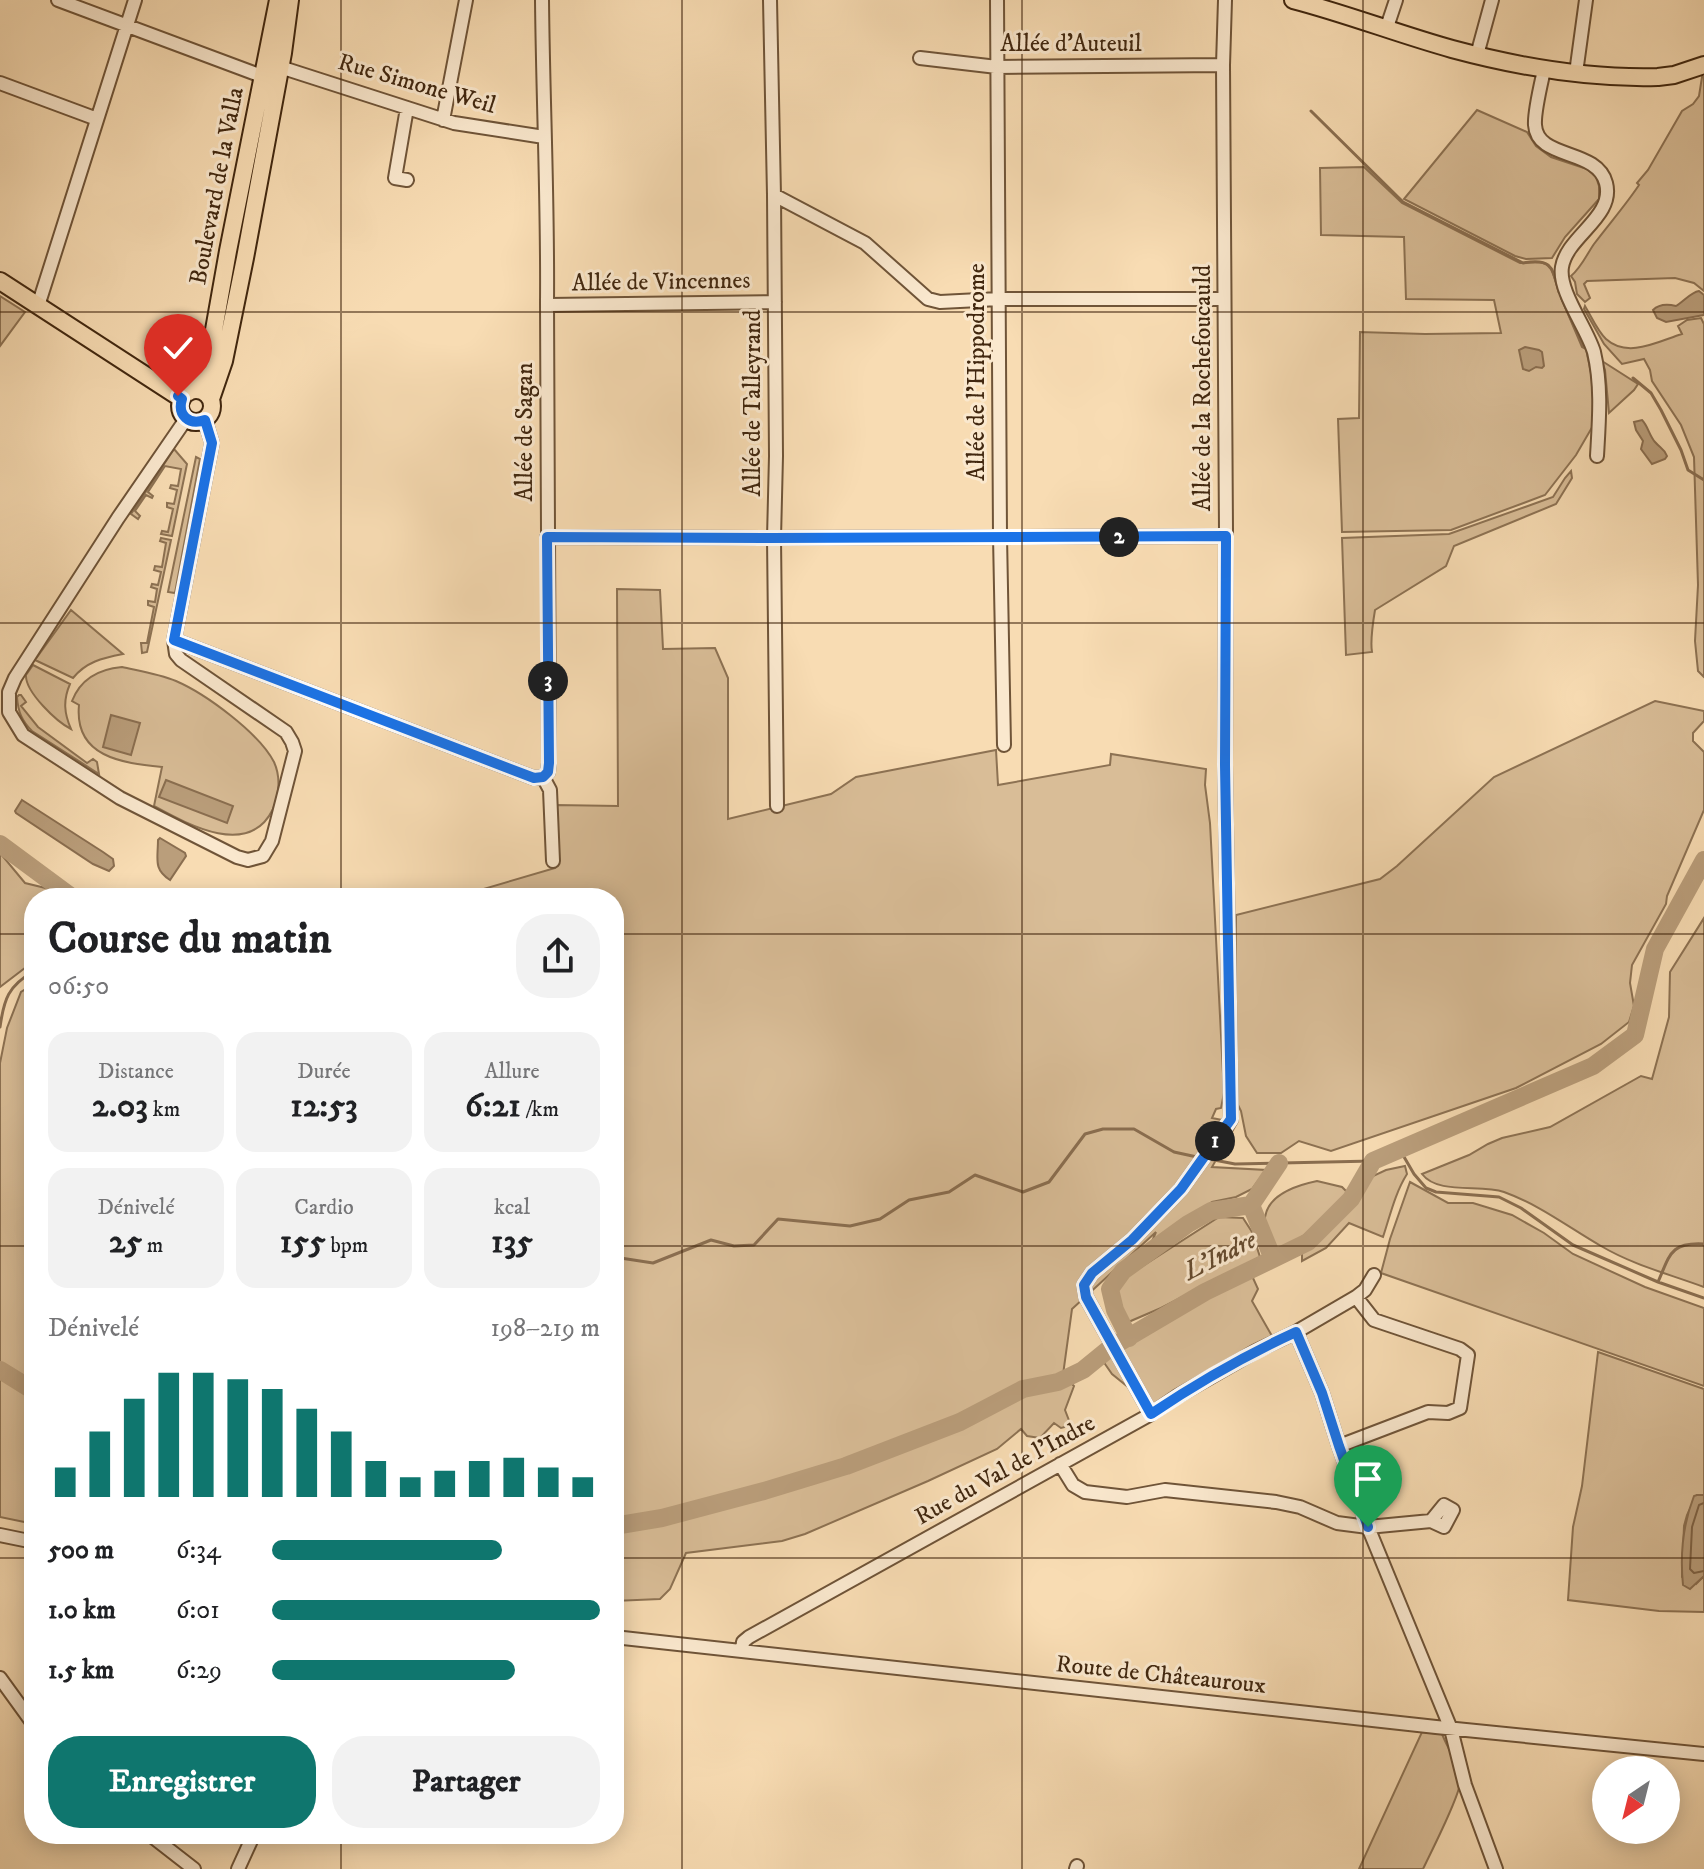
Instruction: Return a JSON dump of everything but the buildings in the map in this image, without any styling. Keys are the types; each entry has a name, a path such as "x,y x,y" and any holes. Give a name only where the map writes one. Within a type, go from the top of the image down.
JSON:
{"main road":[{"name":"Boulevard de la Valla","path":"211,399 224,361 233,315 273,75 278,0"},
{"name":"Boulevard de la Valla","path":"186,395 206,375 290,0"},
{"path":"1293,0 1477,55 1544,70 1658,77 1704,65"},
{"path":"0,281 186,395"},
{"path":"194,390 204,392 211,399 212,408 205,420 195,423 186,419 180,409 186,395 194,390"}],"street":[{"name":"Rue Simone Weil","path":"58,0 273,75 443,120 544,137"},
{"path":"38,306 135,0"},
{"path":"443,120 466,0"},
{"name":"Allée de Sagan","path":"542,0 548,305 549,763 548,772 543,777 550,790 553,861"},
{"name":"Allée de Talleyrand","path":"770,0 777,806"},
{"name":"Allée de l'Hippodrome","path":"997,0 1004,745"},
{"name":"Allée de la Rochefoucauld","path":"1151,1414 1086,1297 1084,1285 1092,1273 1132,1240 1181,1189 1231,1119 1225,765 1225,0"},
{"path":"1387,27 1396,0"},
{"path":"1477,55 1492,0"},
{"path":"1576,73 1586,0"},
{"name":"Allée d'Auteuil","path":"920,58 997,67 1223,65"},
{"path":"1544,70 1535,124 1537,135 1554,148 1591,162 1601,171 1607,185 1607,200 1602,209 1562,264 1570,301 1593,349 1598,372 1600,408 1597,456"},
{"path":"0,83 97,119"},
{"path":"407,108 395,178 407,180"},
{"path":"774,195 865,243 928,299 940,302 1224,299"},
{"name":"Allée de Vincennes","path":"548,305 775,302"},
{"path":"186,419 15,678 9,692 9,712 23,735 106,789 237,857 255,859 263,856 268,849 295,751 292,742 286,732 181,660 176,654 174,640 212,443 205,420"},
{"path":"547,537 1226,536"},
{"path":"174,640 534,778 543,777"},
{"name":"Rue du Val de l'Indre","path":"742,1651 743,1642 749,1637 1356,1297 1365,1290 1374,1275"},
{"path":"1339,1446 1428,1412 1448,1413 1460,1408 1468,1355 1460,1349 1374,1320 1356,1297"},
{"path":"1296,1332 1322,1393 1368,1527 1451,1729 1465,1785 1496,1869"},
{"path":"1060,1464 1073,1485 1085,1492 1127,1497 1165,1490 1276,1502 1300,1507 1337,1523 1368,1527 1431,1521"},
{"path":"0,1535 24,1540"},
{"name":"Route de Châteauroux","path":"624,1638 1704,1754"},
{"path":"0,1678 24,1711"},
{"path":"160,1844 194,1869"},
{"path":"238,1869 249,1844"}],"shaded area":[{"path":"1702,77 1704,291 1694,283 1675,278 1587,281 1584,284 1590,298 1585,302 1577,294 1571,276 1639,185 1637,183 1648,170 1682,111 1699,96"},
{"path":"1477,110 1527,132 1536,146 1551,157 1587,169 1596,177 1599,199 1565,237 1552,258 1526,259 1515,256 1404,199"},
{"path":"1364,167 1402,203 1520,263 1540,262 1551,268 1582,347 1586,349 1595,392 1594,424 1576,455 1545,495 1451,530 1342,532 1338,419 1359,418 1360,332 1501,333 1494,300 1406,299 1404,237 1321,235 1320,168"},
{"path":"0,296 25,312 0,346"},
{"path":"1585,306 1603,336 1624,348 1644,347 1682,334 1678,326 1687,320 1701,318 1704,324 1704,677 1698,671 1695,641 1698,585 1694,457 1681,425 1652,381 1644,359 1622,364 1604,344"},
{"path":"1602,361 1638,384 1609,413 1605,370"},
{"path":"174,449 187,464 172,536 161,534 162,531 168,532 173,509 167,507 167,503 174,504 177,490 170,488 171,485 178,486 181,469 165,466 148,492 152,498 146,495 135,511 140,516 138,519 131,514"},
{"path":"196,457 200,459 175,593 168,592"},
{"path":"1571,471 1572,478 1556,504 1454,546 1446,566 1375,610 1372,652 1346,655 1342,538 1449,534 1553,497"},
{"path":"161,538 171,540 147,652 142,653 141,643 147,643 154,607 148,605 148,601 155,602 157,589 151,587 152,584 158,585 161,572 154,570 155,566 162,567 166,543 160,541"},
{"path":"617,589 660,590 663,649 715,648 728,678 728,819 831,794 856,777 996,750 998,785 1110,765 1111,754 1206,769 1224,1093 1221,1108 1216,1109 1212,1118 1237,1123 1212,1167 1266,1170 1252,1189 1236,1197 1212,1202 1170,1232 1153,1239 1156,1232 1072,1309 1062,1382 1068,1380 1074,1386 1065,1410 1069,1426 1061,1428 1054,1423 1040,1438 1027,1436 1021,1429 997,1449 805,1534 782,1541 686,1553 670,1589 660,1599 624,1601 624,888 487,888 555,868 556,805 618,806"},
{"path":"71,610 123,654 95,662 73,678 35,660"},
{"path":"33,665 70,684 65,706 71,729 50,713 31,690 26,675"},
{"path":"122,667 163,676 188,687 231,716 257,739 274,762 278,780 275,804 262,824 249,832 234,835 217,833 183,821 154,806 162,767 131,763 104,754 84,736 79,722 79,705 72,701 76,693 92,676"},
{"path":"19,695 26,702 21,706 38,727 87,763 93,759 97,762 99,774 32,731 20,712"},
{"path":"1655,701 1704,711 1704,721 1693,733 1693,741 1704,752 1704,810 1666,904 1632,965 1630,983 1634,1006 1629,1022 1601,1044 1516,1088 1331,1151 1299,1141 1281,1153 1257,1153 1246,1136 1237,1103 1236,915 1380,879 1494,777"},
{"path":"0,853 25,883 46,888 24,888 24,969 0,987"},
{"path":"1704,918 1704,1287 1613,1253 1517,1197 1494,1190 1438,1185 1422,1174 1502,1138 1550,1127 1641,1076 1652,1079 1669,1017 1670,972"},
{"path":"24,990 24,1522 0,1517 0,1063 7,1028"},
{"path":"1405,1166 1407,1174 1383,1237 1349,1223 1326,1248 1302,1261 1302,1252 1338,1221 1373,1176"},
{"path":"1317,1181 1342,1187 1347,1192 1331,1216 1275,1251 1265,1227 1268,1208 1289,1190"},
{"path":"1410,1182 1448,1203 1473,1203 1512,1215 1573,1254 1645,1287 1704,1308 1704,1386 1381,1273"},
{"path":"1219,1217 1243,1218 1252,1232 1260,1257 1126,1323 1117,1289 1124,1278"},
{"path":"1246,1277 1253,1278 1258,1289 1252,1301 1272,1336 1158,1404 1149,1404 1112,1374 1105,1364 1104,1355"},
{"path":"1598,1352 1704,1389 1704,1495 1697,1495 1684,1526 1682,1577 1696,1584 1704,1576 1704,1612 1659,1611 1568,1600 1573,1527 1582,1486"},
{"path":"1422,1732 1442,1734 1459,1775 1459,1787 1445,1824 1423,1869 1359,1869"}],"water":[{"path":"1699,291 1704,295 1704,315 1666,322 1657,318 1655,308 1676,306"},
{"path":"1525,347 1542,352 1542,368 1523,369 1519,350"},
{"path":"1642,420 1666,453 1665,459 1652,464 1641,449 1643,441 1634,422"},
{"path":"111,715 140,723 131,755 103,747"},
{"path":"166,780 233,806 227,823 159,797"},
{"path":"22,800 113,859 114,866 109,871 93,864 16,813"},
{"path":"160,838 186,856 170,880 161,872 158,863"},
{"path":"1697,1495 1704,1495 1704,1576 1690,1589 1683,1585 1682,1551 1687,1518"}],"waterway":[{"path":"1311,111 1403,202 1523,263 1545,263 1552,271 1559,292"},
{"path":"1562,299 1583,346"},
{"path":"1633,378 1651,393 1688,470 1704,480"},
{"path":"0,844 59,888"},
{"name":"L'Indre","path":"624,1524 662,1518 846,1466 960,1422 1023,1389 1058,1382 1083,1370 1110,1348 1205,1292 1308,1242 1351,1199 1373,1161 1593,1066 1635,1035 1655,949 1704,860"},
{"path":"0,1027 9,994 24,978"},
{"path":"624,1259 653,1263 711,1240 734,1246 754,1245 778,1219 850,1226 880,1219 909,1200 949,1192 975,1175 1023,1192 1049,1182 1085,1134 1103,1129 1134,1129 1174,1152 1197,1157"},
{"path":"1400,1150 1426,1188 1436,1192 1499,1197 1521,1208 1573,1245 1658,1282 1704,1298"},
{"path":"1209,1159 1235,1164 1373,1161"},
{"path":"1129,1338 1115,1310 1110,1289 1123,1271 1211,1211 1251,1205 1279,1163"},
{"path":"1251,1205 1273,1259"},
{"path":"1658,1282 1673,1252 1684,1245 1704,1244"},
{"name":"L'Indre","path":"0,1370 24,1385"}],"route":[{"path":"178,396 182,399 182,415 195,423 205,420 212,443 174,640 534,778 543,777 548,772 549,763 547,537 1226,536 1225,765 1231,1119 1181,1189 1132,1240 1092,1273 1084,1285 1086,1297 1151,1414 1256,1351 1296,1332 1322,1393 1368,1527"}]}
